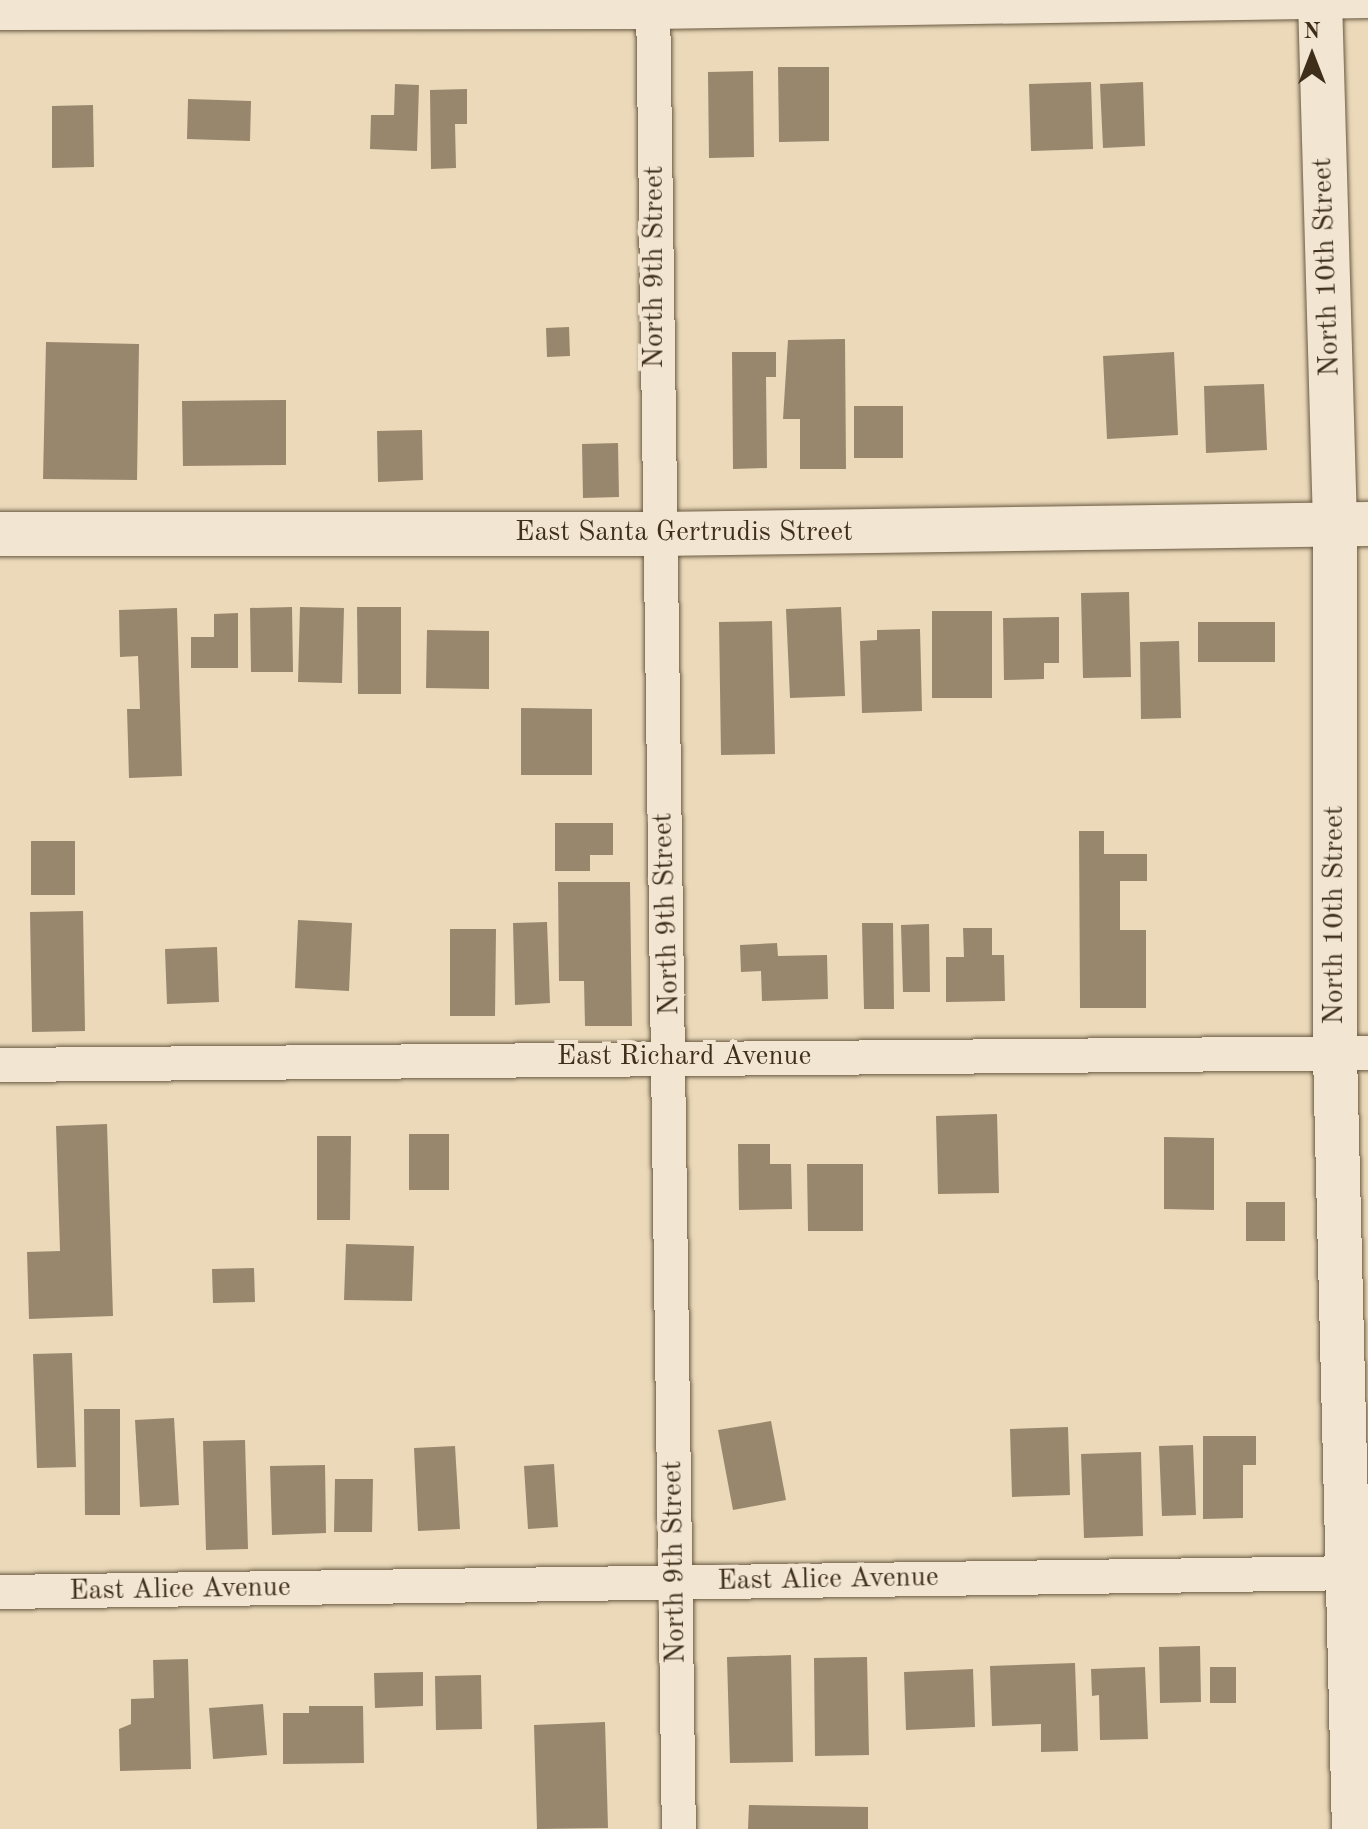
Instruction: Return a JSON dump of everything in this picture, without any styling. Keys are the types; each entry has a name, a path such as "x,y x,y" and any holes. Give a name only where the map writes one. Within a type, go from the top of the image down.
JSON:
{"street":[{"name":"North 10th Street","path":"1320,1 1351,524 1351,1054 1359,1573 1354,1829"},
{"path":"0,13 1368,1"},
{"name":"North 9th Street","path":"653,6 657,534 671,1057 679,1829"},
{"name":"East Santa Gertrudis Street","path":"0,534 657,534 1351,524"},
{"name":"East Richard Avenue","path":"0,1065 671,1057 1351,1054"},
{"name":"East Alice Avenue","path":"0,1592 1359,1573"}],"building":[{"path":"778,67 829,67 829,141 779,142"},
{"path":"753,71 754,157 709,158 708,72"},
{"path":"1091,82 1093,149 1031,151 1029,84"},
{"path":"1143,82 1145,146 1103,148 1100,84"},
{"path":"395,84 419,85 417,151 370,149 371,115 394,115"},
{"path":"467,89 467,124 455,124 456,168 431,169 430,90"},
{"path":"188,99 251,101 250,141 187,139"},
{"path":"93,105 94,167 52,168 52,106"},
{"path":"569,327 570,356 547,357 546,328"},
{"path":"845,339 846,469 800,469 800,419 783,419 788,340"},
{"path":"46,342 139,344 137,480 43,479"},
{"path":"732,352 776,352 776,377 766,377 767,468 733,469"},
{"path":"1174,352 1178,435 1107,439 1103,356"},
{"path":"1264,384 1267,450 1206,453 1204,386"},
{"path":"286,400 286,465 183,466 182,401"},
{"path":"854,406 903,406 903,458 854,458"},
{"path":"422,430 423,480 378,482 377,431"},
{"path":"618,443 619,497 583,498 582,444"},
{"path":"1129,592 1131,677 1083,678 1081,593"},
{"path":"292,607 293,672 251,672 250,608"},
{"path":"300,607 344,608 342,683 298,682"},
{"path":"357,607 401,607 401,694 358,694"},
{"path":"841,607 845,696 790,698 786,609"},
{"path":"177,608 182,776 129,778 127,709 140,709 138,656 120,657 119,610"},
{"path":"932,611 992,611 992,698 932,698"},
{"path":"238,613 238,668 191,668 191,637 214,637 214,614"},
{"path":"1059,617 1059,663 1044,663 1044,679 1004,680 1003,618"},
{"path":"772,621 775,754 721,755 719,622"},
{"path":"1198,622 1275,622 1275,662 1198,662"},
{"path":"920,629 922,711 862,713 860,641 877,640 877,630"},
{"path":"427,630 489,631 489,689 426,688"},
{"path":"1179,641 1181,718 1141,719 1140,642"},
{"path":"521,708 592,709 592,775 521,775"},
{"path":"555,823 613,823 613,855 590,855 590,871 555,871"},
{"path":"1079,831 1104,831 1104,854 1147,854 1147,881 1120,881 1120,930 1146,930 1146,1008 1080,1008"},
{"path":"31,841 75,841 75,895 31,895"},
{"path":"558,882 630,882 632,1026 585,1026 584,981 559,981"},
{"path":"83,911 85,1031 32,1032 30,912"},
{"path":"298,920 352,923 349,991 295,988"},
{"path":"547,922 550,1003 515,1005 513,923"},
{"path":"862,923 893,923 894,1009 864,1009"},
{"path":"929,924 930,992 903,992 901,925"},
{"path":"963,928 992,928 992,955 1004,955 1005,1001 946,1002 946,957 964,957"},
{"path":"450,929 496,929 495,1016 450,1016"},
{"path":"777,943 778,956 827,955 828,999 762,1001 761,971 741,972 740,945"},
{"path":"217,947 219,1002 167,1004 165,949"},
{"path":"997,1114 999,1193 938,1194 936,1116"},
{"path":"107,1124 113,1316 29,1319 27,1252 60,1251 56,1126"},
{"path":"409,1134 449,1134 449,1190 409,1190"},
{"path":"317,1136 351,1136 350,1220 317,1220"},
{"path":"1164,1137 1214,1138 1214,1210 1164,1209"},
{"path":"738,1144 770,1144 770,1164 791,1164 792,1209 739,1210"},
{"path":"807,1164 863,1164 863,1231 808,1231"},
{"path":"1246,1202 1285,1202 1285,1241 1246,1241"},
{"path":"346,1244 414,1246 412,1301 344,1300"},
{"path":"254,1268 255,1302 213,1303 212,1269"},
{"path":"72,1353 76,1467 37,1468 33,1354"},
{"path":"84,1409 120,1409 120,1515 85,1515"},
{"path":"174,1418 179,1505 140,1507 135,1420"},
{"path":"771,1421 786,1500 733,1510 718,1430"},
{"path":"1068,1427 1070,1495 1012,1497 1010,1429"},
{"path":"1203,1436 1256,1436 1256,1465 1243,1465 1243,1518 1203,1519"},
{"path":"245,1440 248,1549 206,1550 203,1441"},
{"path":"1193,1445 1196,1515 1162,1516 1159,1446"},
{"path":"455,1446 460,1529 418,1531 414,1448"},
{"path":"1141,1452 1143,1536 1084,1538 1081,1454"},
{"path":"554,1464 558,1527 528,1529 524,1466"},
{"path":"325,1465 326,1533 272,1535 270,1466"},
{"path":"335,1479 373,1479 372,1532 334,1532"},
{"path":"1200,1646 1201,1702 1160,1703 1159,1647"},
{"path":"791,1655 793,1762 730,1763 727,1657"},
{"path":"867,1657 869,1755 815,1756 814,1658"},
{"path":"188,1659 191,1769 120,1771 119,1729 131,1724 131,1699 154,1698 153,1660"},
{"path":"1075,1663 1078,1751 1041,1752 1041,1724 992,1726 990,1666"},
{"path":"1145,1667 1148,1739 1100,1740 1099,1695 1092,1696 1091,1669"},
{"path":"1210,1667 1236,1667 1236,1703 1210,1703"},
{"path":"973,1669 975,1727 906,1730 904,1672"},
{"path":"423,1672 423,1706 375,1708 374,1673"},
{"path":"481,1675 482,1729 436,1730 435,1676"},
{"path":"263,1704 267,1755 213,1759 209,1708"},
{"path":"309,1706 363,1706 364,1763 283,1764 283,1713 309,1713"},
{"path":"605,1722 608,1828 537,1829 534,1725"},
{"path":"749,1805 868,1807 868,1829 748,1829"}]}
